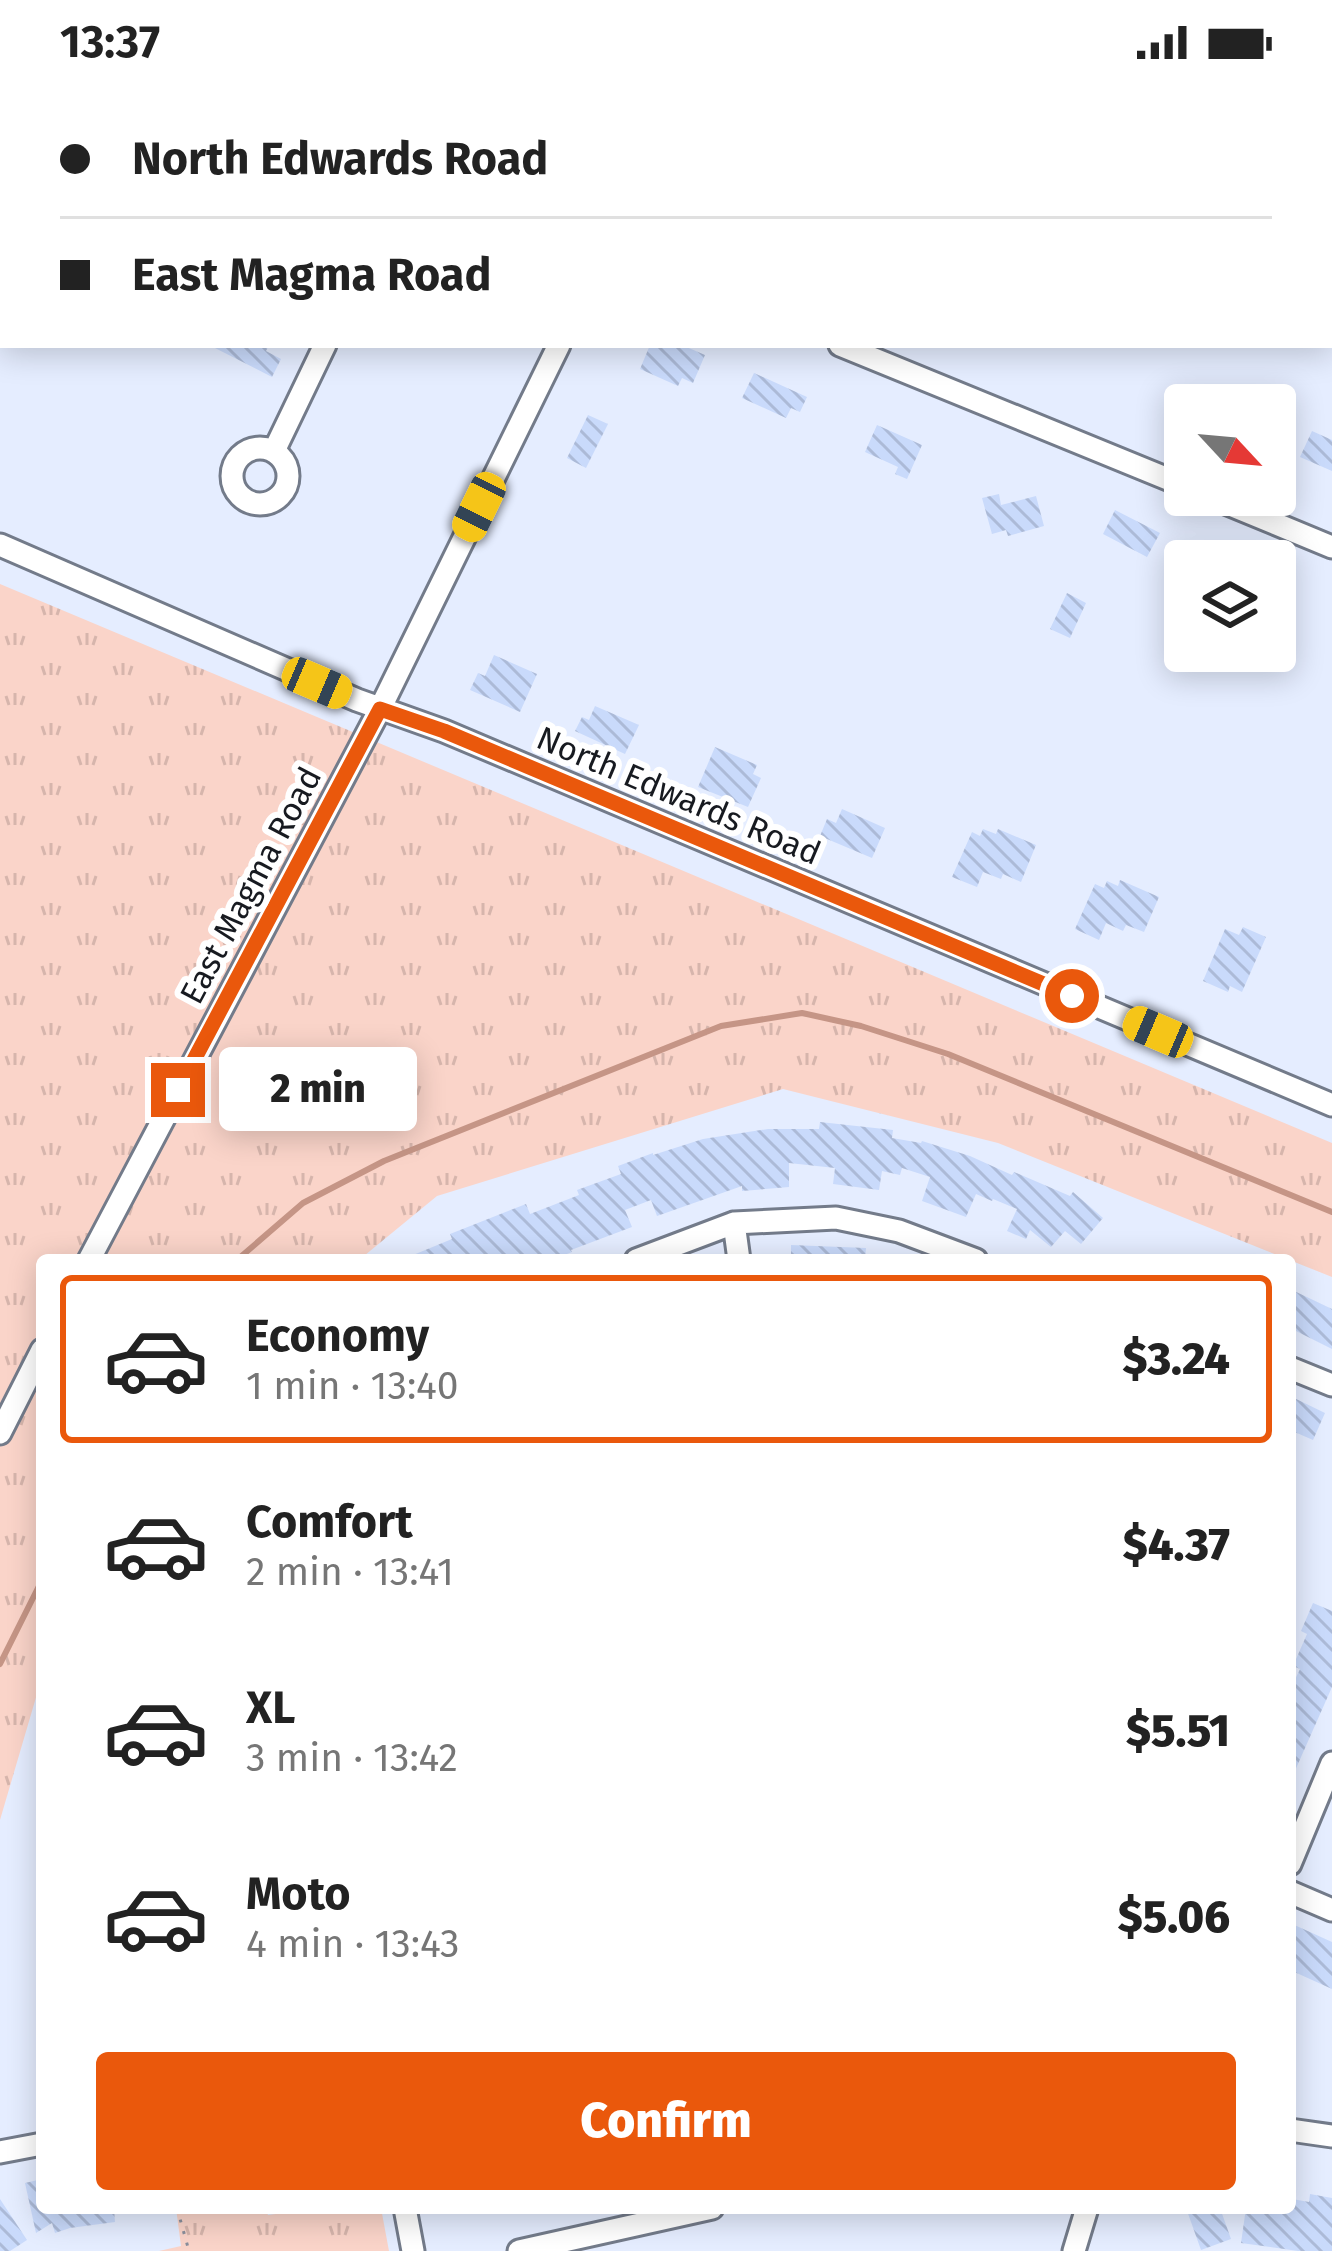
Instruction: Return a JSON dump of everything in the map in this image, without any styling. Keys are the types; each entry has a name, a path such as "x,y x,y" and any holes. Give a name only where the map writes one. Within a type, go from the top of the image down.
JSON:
{"street":[{"path":"274,451 324,348"},
{"name":"East Magma Road","path":"92,1254 380,709 558,348"},
{"path":"847,348 1164,477"},
{"path":"900,370 906,348"},
{"path":"1257,516 1332,547"},
{"name":"North Edwards Road","path":"0,545 380,709 444,731 1332,1105"},
{"path":"652,1254 734,1223 836,1218 899,1231 960,1254"},
{"path":"734,1223 738,1254"},
{"path":"0,1433 36,1362"},
{"path":"1296,1370 1332,1385"},
{"path":"1296,1850 1332,1763"},
{"path":"1296,1895 1332,1910"},
{"path":"1296,2131 1332,2136"},
{"path":"0,2152 36,2145"},
{"path":"406,2214 413,2251"},
{"path":"519,2251 685,2214"},
{"path":"1074,2251 1085,2214"}],"path":[{"path":"179,2214 189,2251"}],"green space":[{"path":"0,584 1332,1143 1332,1277 1296,1263 1296,1254 1275,1254 998,1143 783,1089 437,1196 366,1254 36,1254 36,1697 0,1820"},
{"path":"177,2214 382,2214 389,2251 159,2251 181,2246"}],"building":[{"path":"215,348 268,348 281,359 272,377"},
{"path":"649,348 689,348 705,355 693,383 682,378 678,386 640,369"},
{"path":"754,373 807,397 800,412 791,408 786,418 742,398"},
{"path":"588,415 608,424 586,468 567,458"},
{"path":"877,425 922,445 907,479 895,474 898,467 865,452"},
{"path":"1312,431 1332,440 1332,471 1300,457"},
{"path":"999,494 1001,505 1036,496 1044,526 1008,536 1006,530 992,534 982,498"},
{"path":"1115,510 1160,533 1147,557 1103,534"},
{"path":"1067,593 1086,603 1070,638 1050,629"},
{"path":"494,655 537,674 520,712 470,690 478,673 485,676"},
{"path":"595,706 639,725 625,754 575,731 582,717 589,720"},
{"path":"715,747 757,765 753,774 761,778 748,807 698,787"},
{"path":"842,809 885,828 872,858 820,836 827,819 836,823"},
{"path":"983,829 996,834 998,829 1036,845 1021,882 983,872 977,887 952,877 972,832 980,836"},
{"path":"1120,880 1159,897 1144,932 1126,925 1123,931 1106,923 1099,940 1075,929 1095,884 1104,888 1107,881 1118,886"},
{"path":"1243,927 1266,937 1242,992 1230,986 1228,992 1203,981 1225,929 1239,935"},
{"path":"820,1122 893,1130 892,1138 922,1141 1070,1196 1073,1192 1103,1218 1081,1244 1065,1231 1051,1247 1030,1230 1026,1239 1007,1231 1017,1209 993,1199 976,1194 966,1217 922,1201 930,1177 902,1168 900,1175 882,1171 879,1190 833,1184 835,1168 789,1163 789,1187 742,1191 742,1186 657,1216 651,1200 625,1210 632,1227 567,1254 416,1254 452,1239 450,1234 526,1204 530,1214 579,1195 577,1190 621,1174 618,1166 653,1153 768,1129 819,1129"},
{"path":"791,1245 866,1248 866,1254 791,1254"},
{"path":"1296,1292 1332,1309 1332,1349 1296,1331"},
{"path":"1296,1399 1325,1413 1313,1440 1296,1433"},
{"path":"1313,1603 1332,1611 1332,1687 1296,1768 1296,1677 1300,1669 1296,1659 1307,1634 1301,1631"},
{"path":"1296,1926 1332,1942 1332,1989 1296,1973"},
{"path":"36,2180 36,2214 114,2214 115,2222 55,2233 52,2223 36,2233 25,2183"},
{"path":"1310,2194 1332,2198 1332,2251 1241,2243 1245,2214 1296,2214 1296,2200 1309,2202"},
{"path":"0,2199 27,2240 10,2251 0,2251"},
{"path":"1188,2214 1222,2214 1231,2239 1201,2250"}],"waterway":[{"path":"244,1254 303,1203 384,1161 721,1026 802,1013 948,1054 1332,1212"},
{"path":"0,1664 36,1592"}],"route":[{"path":"178,1090 380,709 444,731 1072,996"}]}
